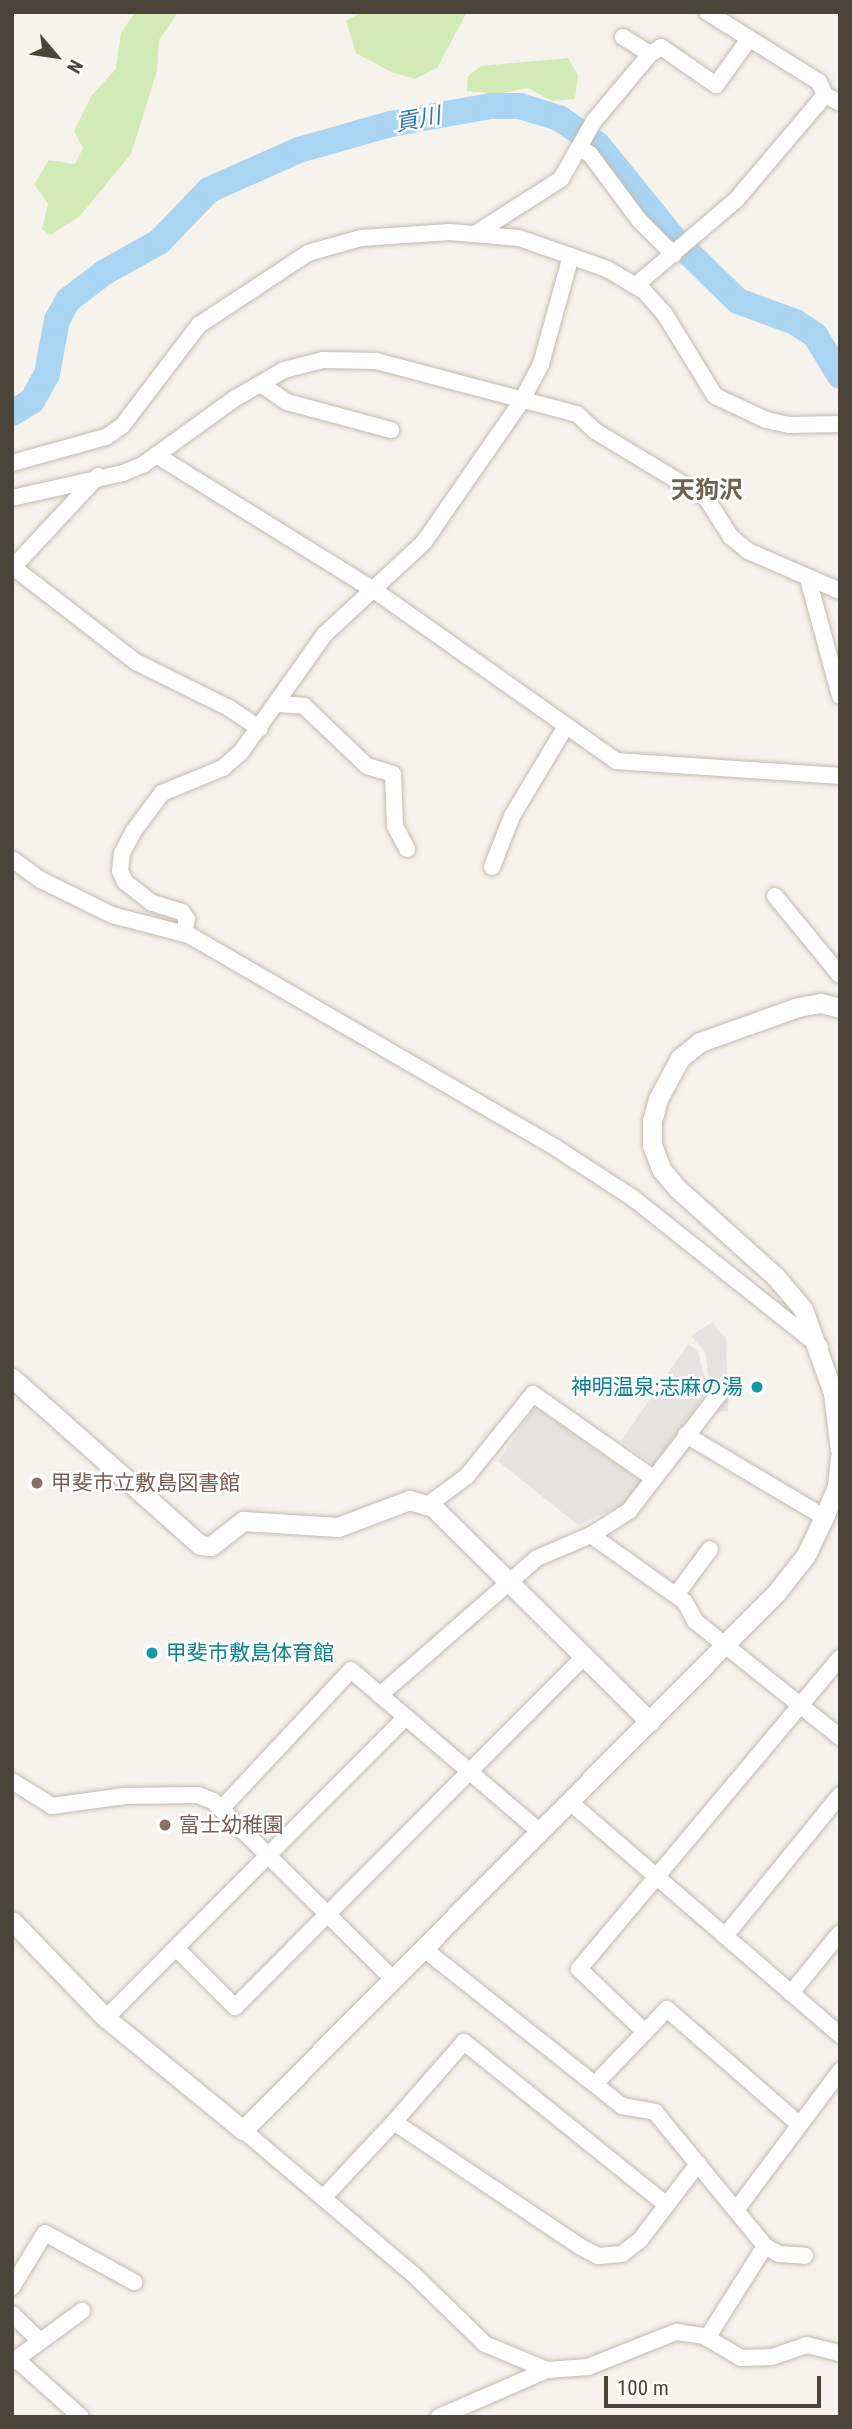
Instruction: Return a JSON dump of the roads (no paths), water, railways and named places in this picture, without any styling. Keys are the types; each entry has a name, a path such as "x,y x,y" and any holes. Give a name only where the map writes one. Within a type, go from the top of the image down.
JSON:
{"street":[{"path":"708,12 734,19 749,38 819,82 825,95 840,103"},
{"path":"623,37 650,54"},
{"path":"478,232 561,179 594,121 650,54 661,47 716,85 749,38"},
{"path":"636,285 692,241 736,200 825,95"},
{"path":"581,146 590,154 639,220 675,255"},
{"path":"12,463 106,437 122,426 199,325 308,253 361,238 478,232 519,238 571,256 636,285 664,313 715,396 766,420 789,425 840,424"},
{"path":"184,933 187,919 182,912 152,903 125,882 120,871 122,853 162,793 223,768 260,729 324,635 424,542 521,402 552,332 571,256"},
{"path":"12,498 98,476 123,473 156,455 284,370 347,359 376,361 521,402 576,414 595,431 706,498 731,537 748,551 840,591"},
{"path":"261,384 287,402 391,430"},
{"path":"156,455 374,590 616,761 840,776"},
{"path":"98,476 13,567 136,662 229,708 260,729"},
{"path":"808,579 840,696"},
{"path":"278,704 304,706 367,766 393,774 395,826 407,849"},
{"path":"492,867 512,816 566,726"},
{"path":"12,859 41,880 112,915 184,933 556,1148 633,1198 820,1348"},
{"path":"775,896 840,975"},
{"path":"838,1003 798,1007 700,1042 680,1058 658,1099 652,1121 652,1145 662,1169 792,1293 836,1387 840,1450"},
{"path":"12,1378 200,1545 211,1546 243,1521 338,1527 409,1500 428,1505 650,1722"},
{"path":"428,1505 467,1476 533,1394 653,1479"},
{"path":"380,1696 537,1559 591,1535 629,1511 719,1394"},
{"path":"686,1436 824,1517"},
{"path":"243,2130 650,1722 725,1645 806,1555 836,1486 840,1457"},
{"path":"591,1535 685,1602 695,1621 840,1737"},
{"path":"676,1595 710,1549"},
{"path":"177,1949 235,2007 584,1657"},
{"path":"645,2032 579,1969 840,1658"},
{"path":"221,1809 351,1670 540,1832"},
{"path":"106,2018 406,1717"},
{"path":"12,1782 52,1805 124,1796 198,1795 221,1809 393,1979"},
{"path":"725,1936 840,1795"},
{"path":"570,1802 840,2035"},
{"path":"13,1925 106,2018 413,2274 485,2344 547,2370"},
{"path":"791,1993 840,1933"},
{"path":"424,1949 622,2106 655,2112 765,2246 779,2253 805,2256"},
{"path":"595,2084 667,2010 800,2125"},
{"path":"323,2198 464,2042 667,2205"},
{"path":"736,2210 840,2071"},
{"path":"394,2122 598,2256 622,2254 640,2240 698,2164"},
{"path":"12,2287 45,2233 134,2282"},
{"path":"707,2337 765,2246"},
{"path":"81,2417 14,2361 82,2311"},
{"path":"12,2314 40,2342"},
{"path":"439,2417 547,2370 587,2367 676,2332 707,2337 748,2359 807,2345 840,2353"}],"waterway":[{"name":"貢川","path":"12,413 32,401 47,374 57,320 68,300 105,272 159,242 209,190 299,150 391,124 490,106 520,106 559,118 598,145 675,240 738,301 795,322 815,335 840,376"}],"place":[{"name":"神明温泉;志麻の湯","path":"757,1387"},
{"name":"甲斐市立敷島図書館","path":"37,1483"},
{"name":"甲斐市敷島体育館","path":"152,1653"},
{"name":"富士幼稚園","path":"165,1825"}],"district":[{"name":"天狗沢","path":"707,491"}]}
